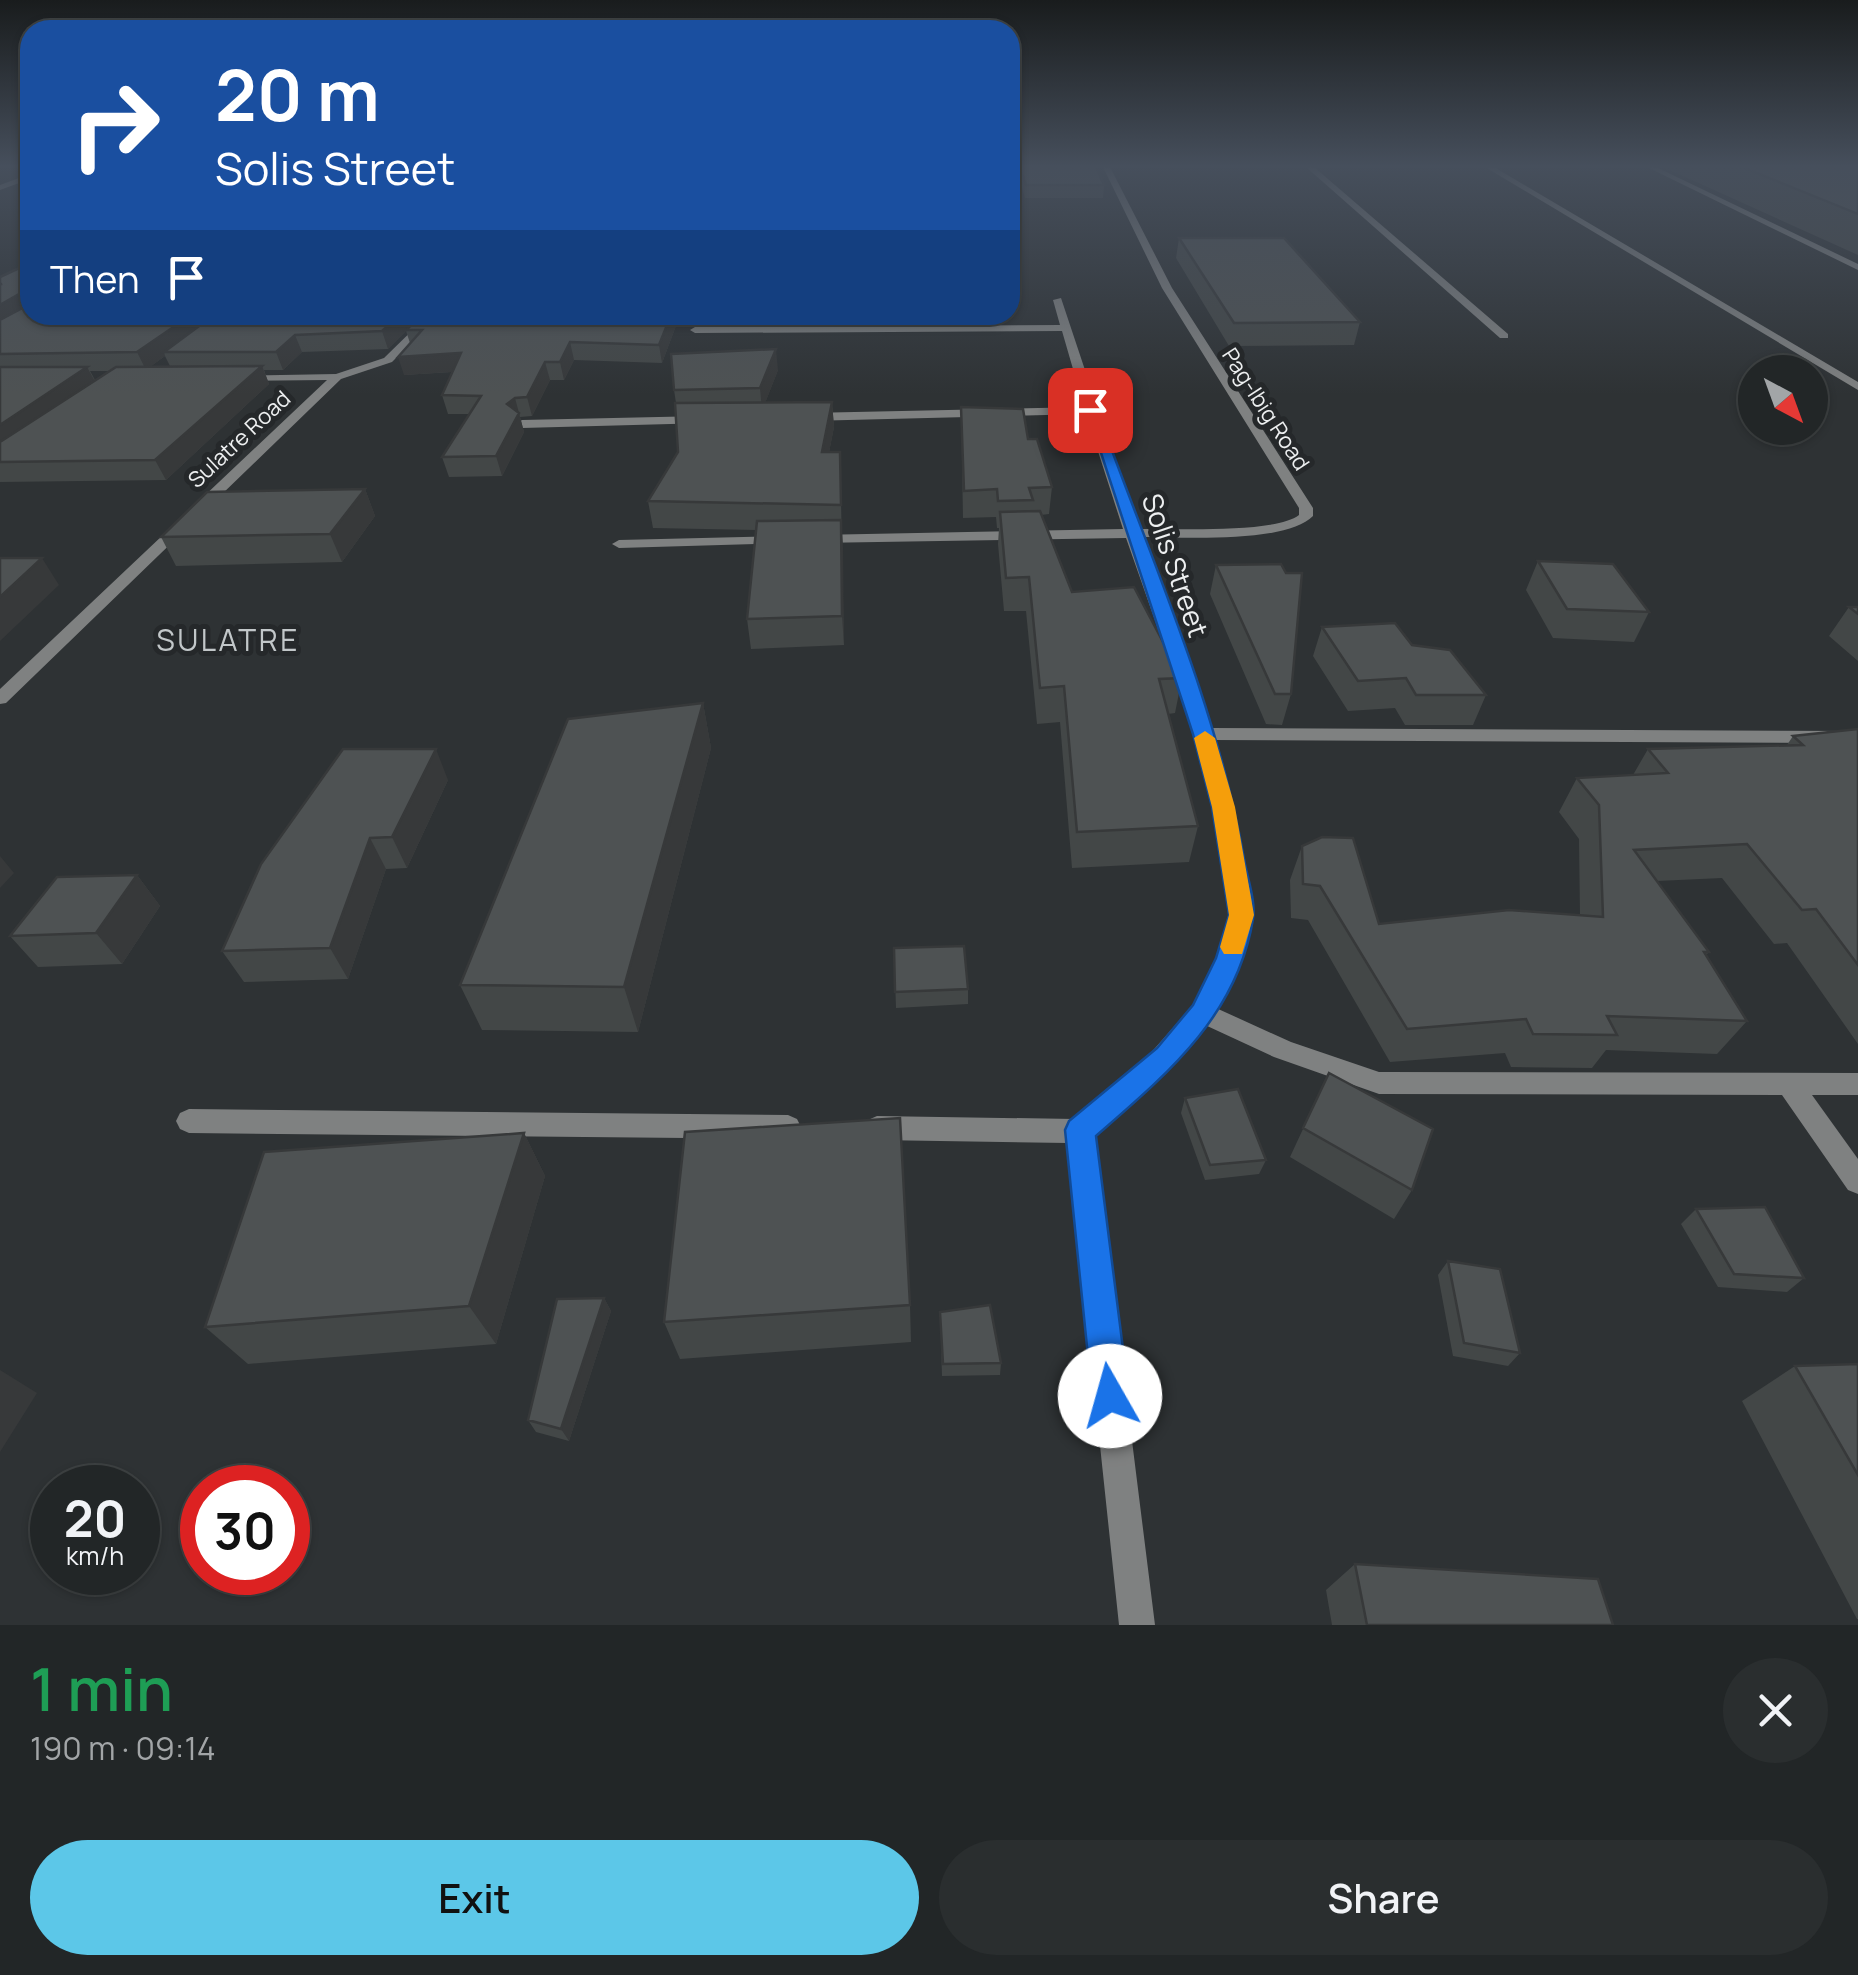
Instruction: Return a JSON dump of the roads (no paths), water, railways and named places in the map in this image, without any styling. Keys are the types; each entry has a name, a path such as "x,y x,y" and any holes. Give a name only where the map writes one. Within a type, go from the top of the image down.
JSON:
{"street":[{"name":"Pag-Ibig Road","path":"1132,532 1276,530 1296,524 1306,516 1306,508 1166,288 1143,243"},
{"path":"1396,243 1504,336"},
{"path":"1614,243 1858,388"},
{"path":"1807,243 1858,267"},
{"name":"Solis Street","path":"1058,300 1090,410 1204,734 1224,807 1242,915 1230,958 1203,1013 1168,1057 1080,1130"},
{"name":"Sulatre Road","path":"0,699 336,377 388,360 424,325"},
{"path":"695,330 1066,328"},
{"path":"224,378 336,377"},
{"path":"797,418 1090,410"},
{"path":"522,424 718,420"},
{"path":"619,544 1132,532"},
{"path":"1204,734 1858,737"},
{"path":"1203,1013 1284,1050 1379,1083 1858,1084"},
{"path":"1789,1084 1858,1180"},
{"path":"189,1121 1080,1130 1137,1625"}],"district":[{"name":"SULATRE","path":"228,639"}]}
